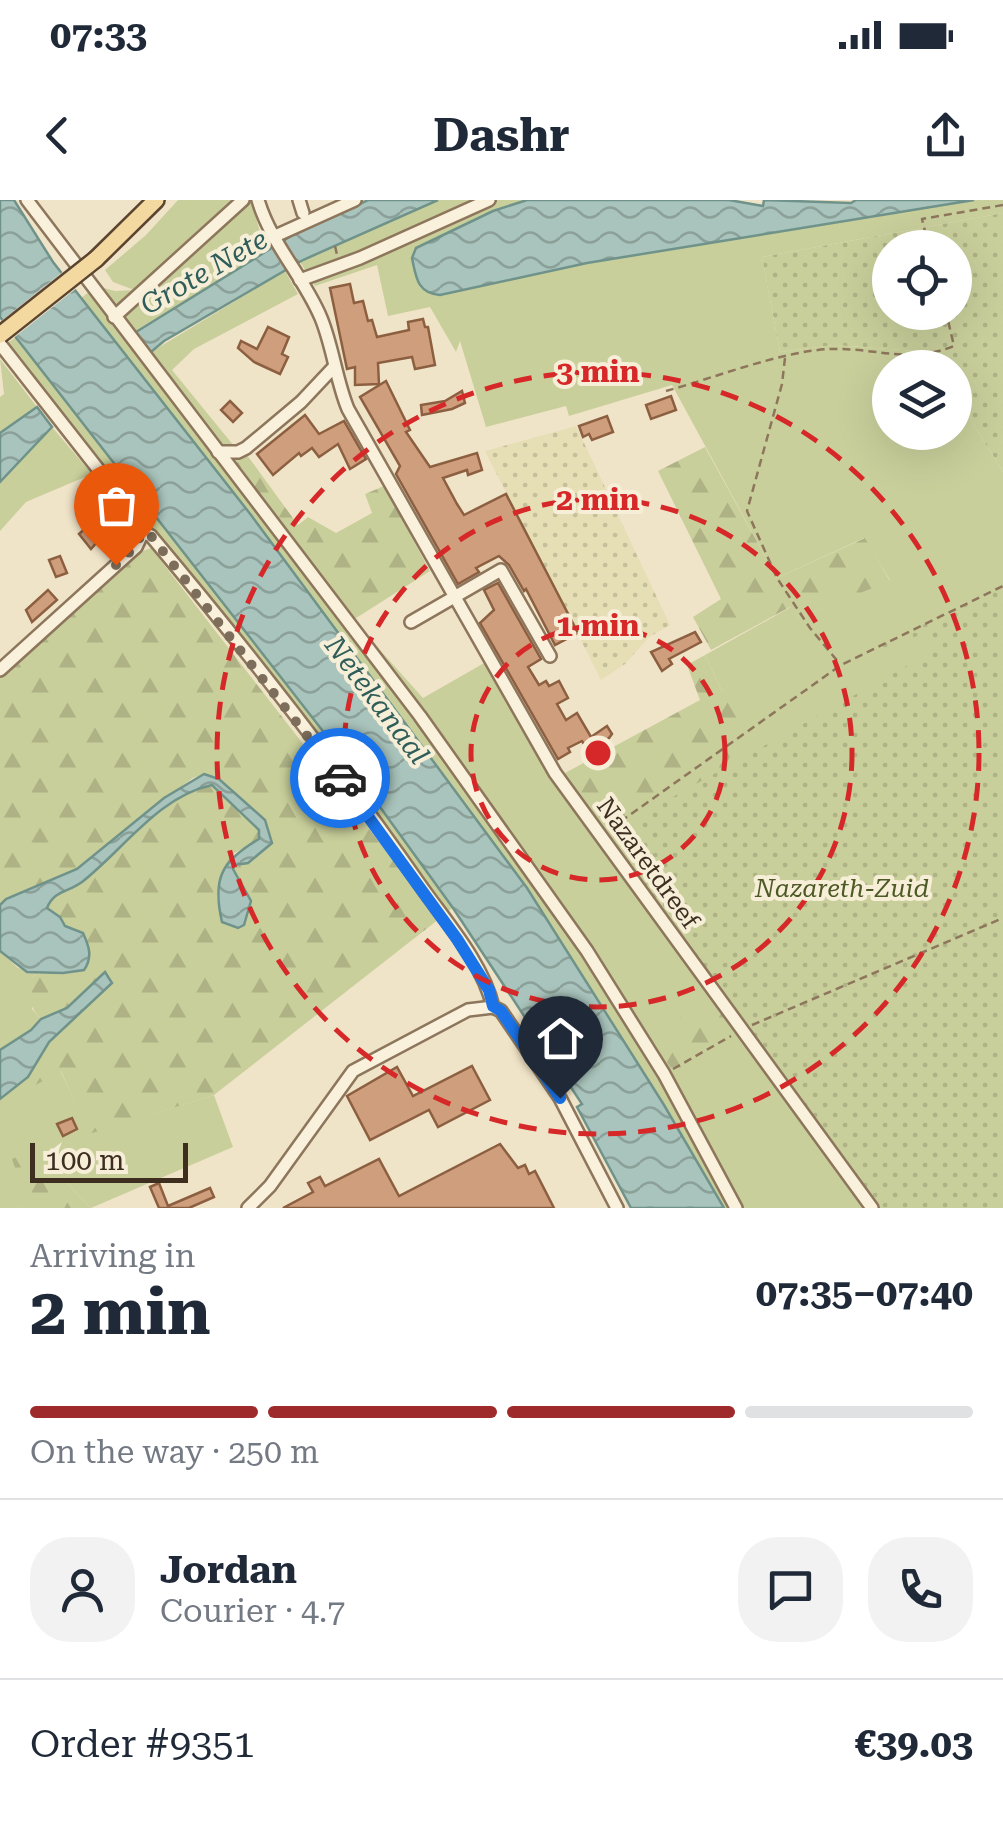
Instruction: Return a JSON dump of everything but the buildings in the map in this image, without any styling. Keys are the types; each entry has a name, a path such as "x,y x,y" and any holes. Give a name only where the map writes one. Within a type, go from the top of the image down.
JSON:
{"main road":[{"path":"0,335 96,258 156,200"}],"street":[{"path":"27,200 420,716 586,951 664,1074 736,1208"},
{"path":"114,317 243,200"},
{"name":"Nazaretdreef","path":"258,200 274,239 322,319 348,409 555,773 872,1208"},
{"path":"300,200 303,214"},
{"path":"274,239 355,200"},
{"path":"297,275 350,262 489,200"},
{"path":"0,344 138,520 142,532 136,546 0,670"},
{"path":"218,452 246,448 334,368"},
{"path":"142,532 151,536 269,683 401,857 472,961 489,990 493,1006"},
{"path":"411,622 501,570 550,656"},
{"path":"248,1208 270,1186 353,1071 468,1010 493,1006 501,1011 560,1098 617,1208"}],"path":[{"path":"924,230 922,220 1003,205"},
{"path":"666,391 785,358 834,349 931,355 954,346 950,330"},
{"path":"785,358 782,384 747,511 777,578 840,665"},
{"path":"601,836 840,665 1003,586"},
{"path":"664,1074 741,1030 1003,918"}],"shaded area":[{"path":"576,426 670,625 649,637 625,664 601,680 485,451"}],"green space":[{"path":"178,200 252,200 259,229 270,248 136,331 151,352 285,271 298,294 194,349 172,370 234,446 247,455 235,464 353,620 423,698 486,662 553,778 565,773 605,835 729,687 722,691 705,655 791,607 798,618 890,580 864,538 777,578 672,385 569,416 566,406 486,427 460,341 456,352 430,307 388,316 377,265 315,286 300,262 438,200 527,200 493,211 416,248 440,295 587,263 974,200 1003,200 1003,213 910,230 872,230 872,237 762,257 780,352 834,345 902,350 872,350 872,450 972,450 972,422 1003,472 1003,1208 724,1208 527,888 251,515 81,298 97,286 115,291 134,290 113,282 105,270 146,235"},
{"path":"1003,213 1003,472 972,422 972,350 834,345 780,352 762,257 872,237 872,330 972,330 972,230 910,230"},
{"path":"16,337 280,672 453,908 445,913 162,541 6,344"},
{"path":"0,359 37,407 0,433 0,397 4,394"},
{"path":"52,427 92,474 26,502 0,531 0,482"},
{"path":"705,447 777,578 865,538 890,581 798,618 790,607 711,650 693,617 721,599 658,471"},
{"path":"247,455 298,525 308,517 336,533 372,513 365,494 384,486 430,571 353,620 235,464"},
{"path":"151,548 439,919 214,1095 89,1134 61,1071 23,1092 17,1084 28,1077 49,1042 112,983 105,973 67,1008 41,1019 33,1009 31,977 40,973 74,973 67,936 60,921 46,908 49,902 82,882 159,812 194,790 213,784 259,829 259,839 233,854 217,897 220,914 247,916 248,895 232,869 255,858 272,843 229,788 204,774 143,814 77,869 0,905 0,676 140,552"},
{"name":"Nazareth-Zuid","path":"1003,586 1003,1208 877,1208 605,835 935,650 925,633 841,665"},
{"path":"705,655 722,691 730,686 743,730 724,769 605,835 565,773 700,700 687,665"},
{"path":"0,951 18,968 40,973 31,977 32,1009 41,1019 3,1049 0,1049"},
{"path":"710,997 740,1038 677,1077 650,1038"},
{"path":"60,1070 90,1133 214,1095 233,1147 91,1208 66,1182 51,1141 27,1204 0,1208 0,1099 17,1084 24,1091"},
{"path":"52,1141 66,1182 91,1208 17,1208 27,1203 12,1159"}],"water":[{"name":"Netekanaal","path":"0,200 14,200 53,262 251,515 527,888 724,1208 631,1208 577,1107 582,1104 453,908 354,771 0,317"},
{"path":"368,200 438,200 303,260 151,352 136,332 291,236"},
{"path":"527,200 729,200 763,206 764,200 974,200 587,263 440,295 422,287 412,258 416,248 493,211"},
{"path":"37,407 52,427 0,482 0,433"},
{"path":"204,774 219,779 265,820 272,843 248,863 233,869 251,901 244,925 238,928 222,922 219,883 236,855 259,839 259,830 212,785 175,800 158,812 82,882 50,902 47,908 65,926 83,933 89,952 84,970 27,972 0,951 0,905 6,899 77,869 164,798"},
{"path":"105,972 112,983 49,1042 28,1077 0,1099 0,1050 41,1019 67,1008"}],"pier":[{"path":"65,270 78,287 11,340 0,322"}],"way so far":[{"path":"116,565 140,542 142,532 151,536 340,778"}],"route":[{"path":"340,778 401,857 472,961 489,990 493,1006 501,1011 560,1098"}],"water label":[{"name":"Grote Nete","path":"204,272"}]}
